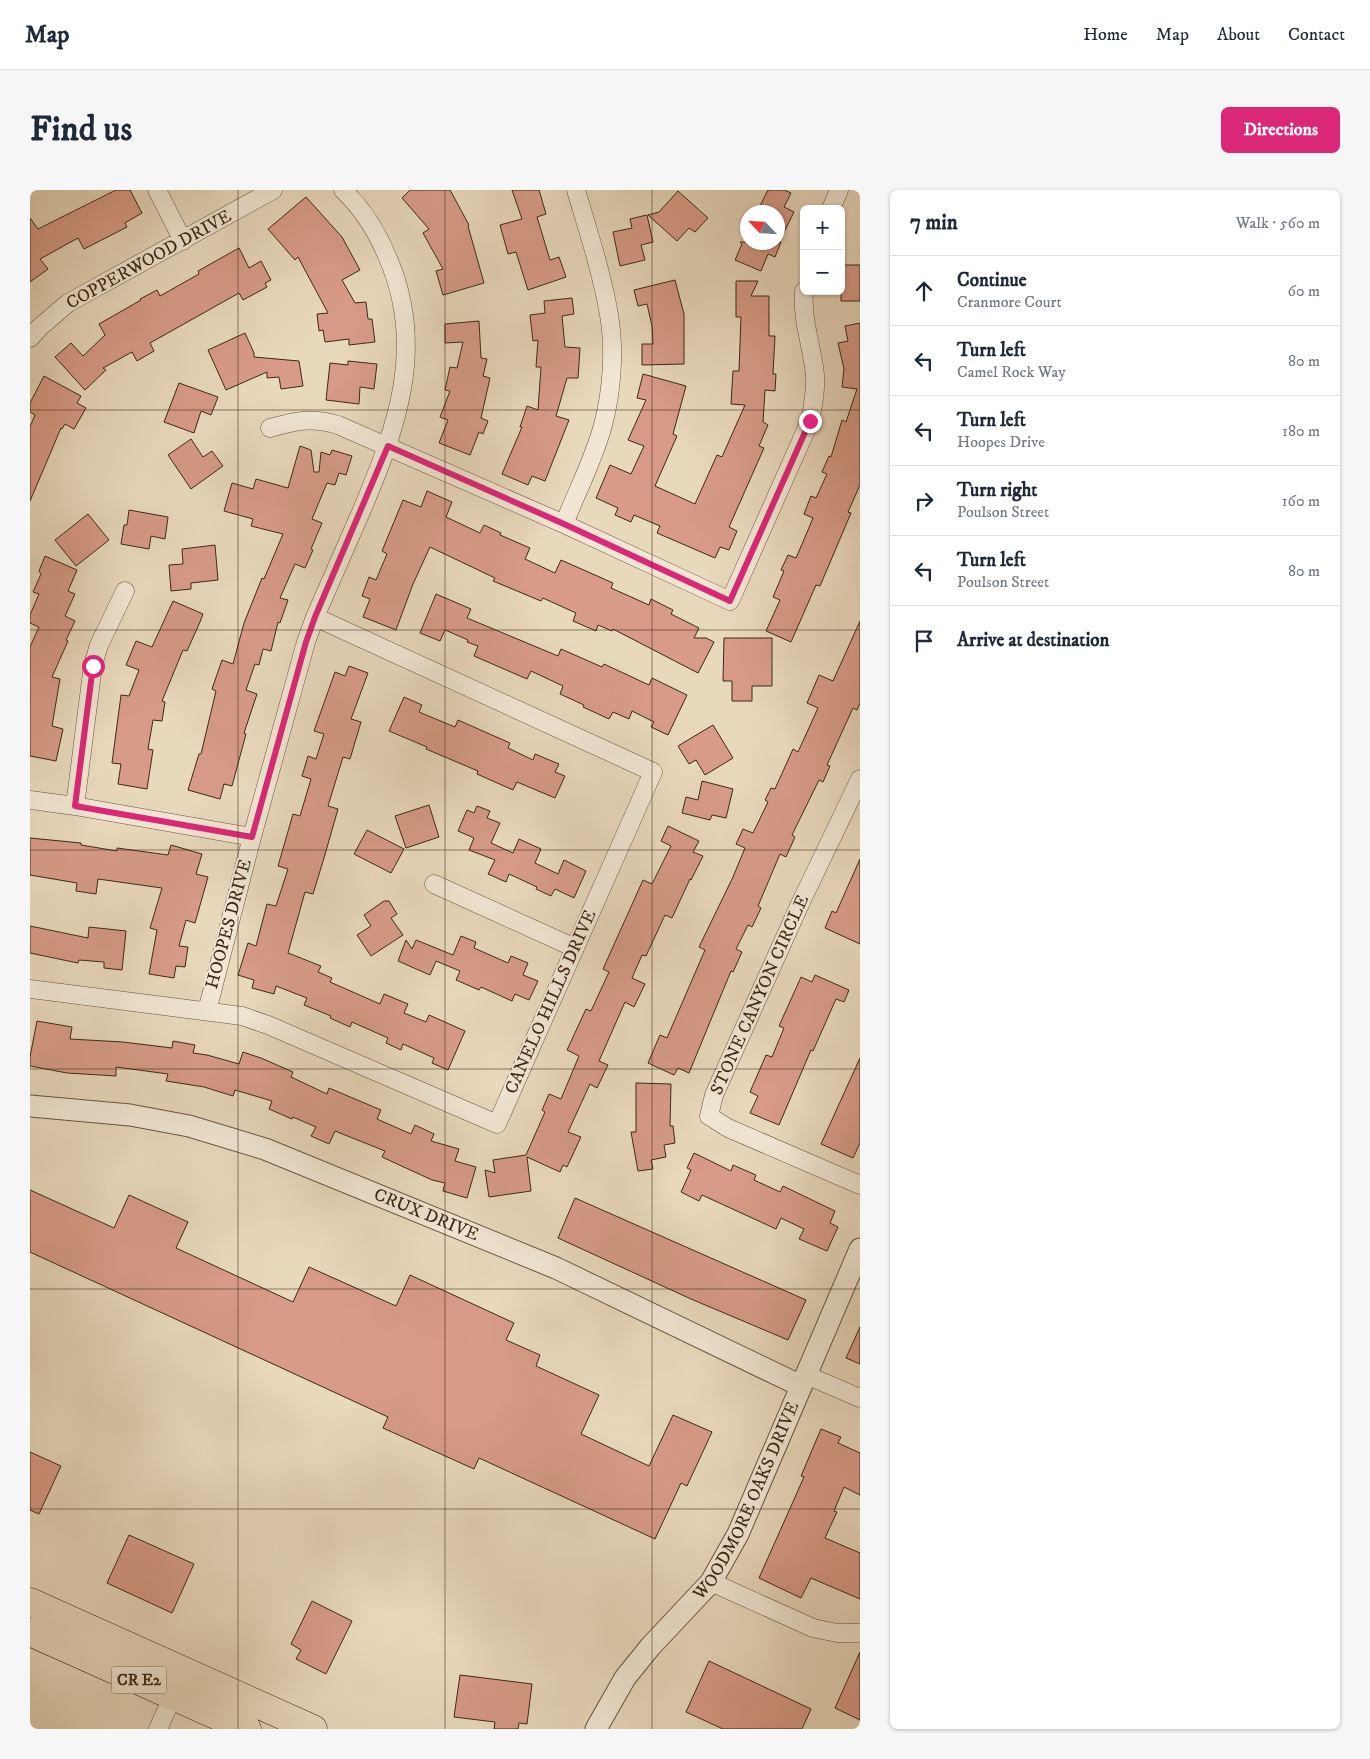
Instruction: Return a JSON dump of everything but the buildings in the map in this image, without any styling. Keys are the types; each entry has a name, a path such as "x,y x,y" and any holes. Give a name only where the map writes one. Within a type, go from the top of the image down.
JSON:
{"main road":[{"name":"CR E2","path":"30,1602 313,1729"},
{"name":"CR E2","path":"30,1632 247,1729"}],"street":[{"path":"157,190 183,240"},
{"name":"COPPERWOOD DRIVE","path":"30,338 68,303 273,190"},
{"name":"HOOPES DRIVE","path":"207,1011 252,837 306,642 388,446 404,380 406,339 404,315 392,268 370,224 343,190"},
{"path":"564,524 593,455 603,425 608,397 612,344 610,317 604,287 576,190"},
{"path":"833,205 839,190"},
{"path":"270,428 309,419 338,425 564,524 730,601 810,421 815,375 805,327 804,295"},
{"path":"75,806 93,666 99,645 125,591"},
{"name":"CANELO HILLS DRIVE","path":"30,989 242,1016 268,1025 497,1124 653,772 315,617"},
{"name":"STONE CANYON CIRCLE","path":"860,779 800,904 714,1095 709,1116 728,1128 860,1185"},
{"path":"30,800 252,837"},
{"path":"434,884 575,948"},
{"name":"CRUX DRIVE","path":"30,1106 130,1115 189,1126 265,1149 556,1268 804,1380"},
{"name":"WOODMORE OAKS DRIVE","path":"596,1729 625,1678 650,1647 711,1582 738,1534 860,1249"},
{"path":"804,1380 860,1398"},
{"path":"711,1582 813,1628 837,1633 860,1633"},
{"path":"158,1729 173,1696"}],"route":[{"path":"93,666 75,806 252,837 306,642 388,446 564,524 730,601 810,421"}]}
